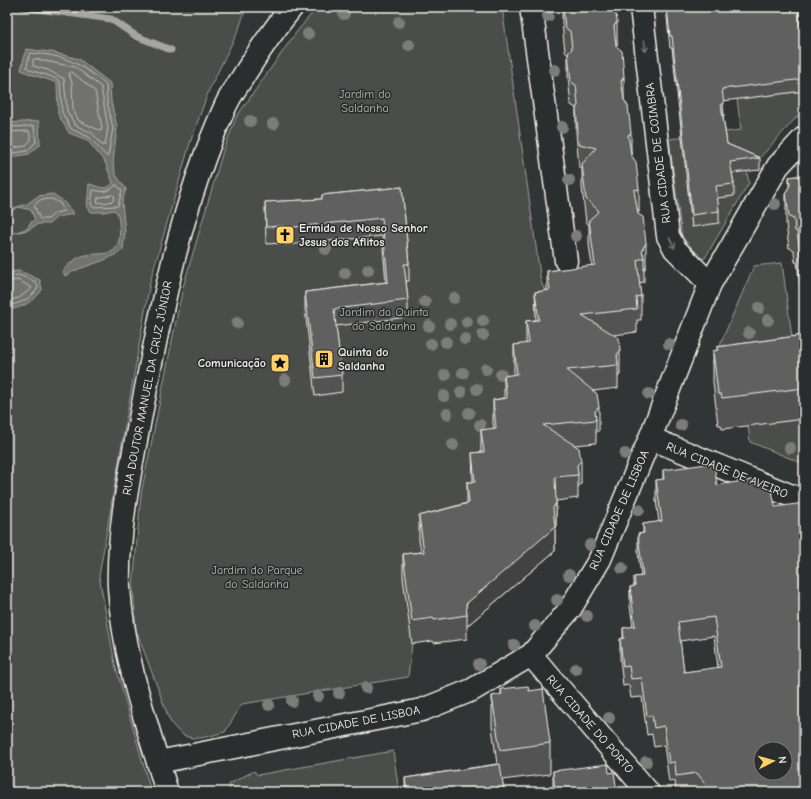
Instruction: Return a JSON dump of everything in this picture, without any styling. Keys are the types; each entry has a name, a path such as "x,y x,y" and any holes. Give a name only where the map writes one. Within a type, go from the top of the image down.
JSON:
{"street":[{"path":"271,32 274,7"},
{"name":"RUA DOUTOR MANUEL DA CRUZ JÚNIOR","path":"167,792 130,663 122,612 119,586 126,500 164,295 176,248 204,160 225,105 271,32 292,7"},
{"path":"532,7 566,261"},
{"name":"RUA CIDADE DE COIMBRA","path":"640,7 668,236 675,250 710,284"},
{"name":"RUA CIDADE DE LISBOA","path":"158,762 422,710 472,690 531,655 570,609 600,559 650,438 710,284 778,166 804,138"},
{"name":"RUA CIDADE DE AVEIRO","path":"650,438 804,501"},
{"name":"RUA CIDADE DO PORTO","path":"531,655 648,792"}],"green space":[{"path":"7,7 246,7 239,29 209,90 190,143 150,282 99,576 115,664 151,792 7,792"},
{"path":"317,7 502,7 541,282 547,295 539,343 475,505 424,575 404,578 412,644 408,677 242,704 225,732 201,738 188,737 176,729 170,721 136,630 133,587 141,494 183,287 223,151 237,116 295,34"},
{"path":"652,7 666,7 666,12 653,13"},
{"path":"804,91 804,109 747,172 749,183 705,258 702,259 682,237 669,139 741,130 737,99","holes":["729,163 733,196 716,198 692,227 686,169"]},
{"path":"782,263 792,337 775,355 712,363 754,266"},
{"path":"804,419 804,464 750,442 748,425"},
{"path":"393,751 399,792 230,792 229,784 254,771 257,775"}],"water":[{"path":"26,49 51,52 79,59 110,83 111,101 117,127 113,163 116,175 126,189 122,202 125,233 123,249 109,258 65,276 63,271 76,259 86,255 102,254 114,251 116,248 120,236 118,214 114,210 91,212 87,206 89,184 105,188 113,183 105,162 87,140 69,133 58,114 57,83 21,70"},
{"path":"39,121 40,145 29,154 7,158 7,123"},
{"path":"53,194 62,200 74,214 57,217 49,224 38,224 28,230 14,233 28,228 30,223 35,220 31,210 18,207 13,210 7,210 27,204 38,196"},
{"path":"20,271 40,280 42,290 27,304 18,308 7,310 7,272"}],"building":[{"path":"563,7 615,7 617,22 614,26 616,46 622,51 624,77 621,81 624,100 628,106 631,133 628,135 631,155 636,162 639,189 634,190 638,214 643,217 646,243 642,250 644,258 637,260 641,296 636,297 637,309 582,315 619,338 620,351 617,355 618,365 567,370 597,394 599,407 595,411 596,420 543,425 579,448 581,461 577,465 578,475 555,477 556,503 553,508 555,527 466,604 467,615 434,620 433,618 412,621 403,554 424,552 419,516 469,503 467,482 475,482 472,453 484,452 481,430 496,428 493,400 507,398 504,376 517,374 514,345 529,343 526,321 539,320 535,292 550,290 547,271 595,265 589,220 599,211 586,199 582,164 596,148 579,144 576,109 578,105 576,85 571,82 568,53 572,49 570,31 565,28"},
{"path":"667,7 798,7 804,60 804,79 722,89 724,104 721,104 727,144 760,158 730,162 734,184 716,186 719,211 692,215 672,36 670,36"},
{"path":"804,175 804,284 797,231 795,231 794,219 789,217 786,192 790,185 789,177"},
{"path":"402,187 409,264 404,264 408,300 334,309 342,375 315,378 305,292 388,282 382,218 285,228 284,226 266,227 265,202 322,199 322,195"},
{"path":"804,335 804,388 722,398 721,394 718,394 713,351 718,350 717,347"},
{"path":"714,463 717,485 751,480 772,490 775,507 804,503 804,792 712,792 697,773 676,776 675,762 669,763 664,726 654,728 652,715 647,716 642,678 631,679 629,666 623,667 620,639 624,638 623,628 635,626 630,587 635,586 634,577 643,576 638,534 644,533 643,524 662,521 656,480 664,479 663,470","holes":["714,617 721,667 684,672 678,622"]},
{"path":"528,686 529,691 543,689 550,743 500,750 492,696 502,694 501,689"},
{"path":"500,764 504,792 407,792 405,778"},
{"path":"608,764 609,773 614,772 617,792 555,792 553,771"}],"waterway":[{"path":"24,7 111,19 136,36 171,50"}],"place":[{"name":"Ermida de Nosso Senhor Jesus dos Aflitos","path":"285,235"},
{"name":"Quinta do Saldanha","path":"324,359"},
{"name":"Comunicação","path":"280,363"}],"park label":[{"name":"Jardim do Saldanha","path":"365,101"},
{"name":"Jardim da Quinta do Saldanha","path":"384,319"},
{"name":"Jardim do Parque do Saldanha","path":"257,577"}]}
